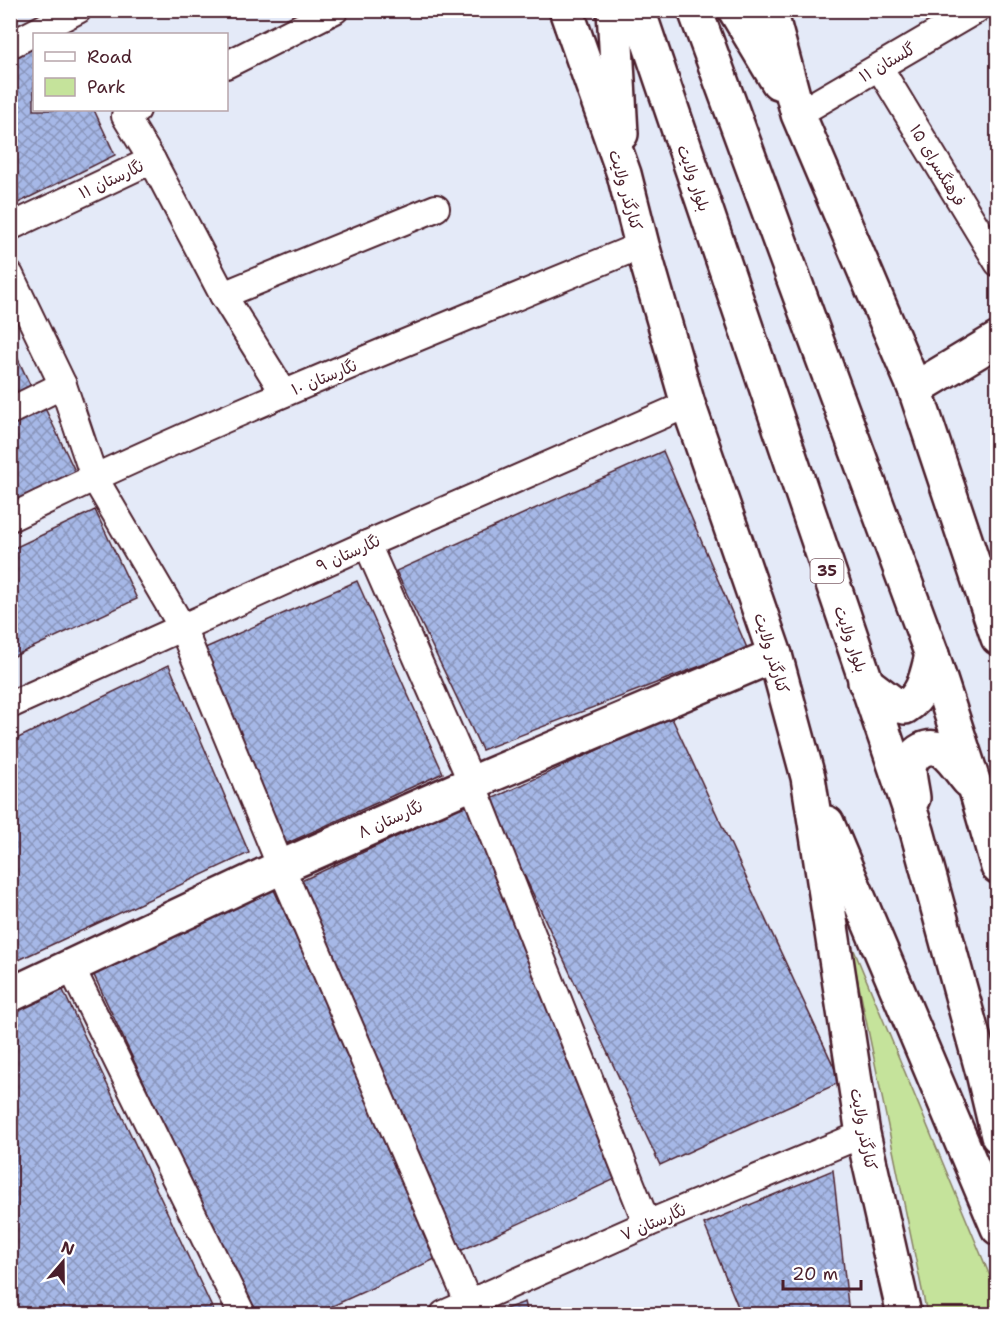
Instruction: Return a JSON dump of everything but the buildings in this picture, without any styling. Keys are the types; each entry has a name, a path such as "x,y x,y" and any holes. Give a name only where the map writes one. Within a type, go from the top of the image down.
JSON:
{"main road":[{"name":"کنارگذر ولایت","path":"566,10 624,174 688,404 774,654 808,777 864,1134 904,1314"},
{"path":"614,10 624,174"},
{"name":"بلوار ولایت","path":"638,10 917,831 998,1136"},
{"path":"695,10 932,655 976,790 998,867"},
{"path":"735,10 798,114"},
{"path":"770,10 798,114 915,389 998,638"},
{"path":"915,389 998,339"},
{"name":"نگارستان ۸","path":"10,995 281,867 774,654"},
{"path":"866,682 894,704 905,707 915,701 932,655"},
{"path":"917,831 909,768 919,751 927,747 935,747 943,751 976,790"},
{"path":"808,777 998,1228"}],"street":[{"path":"33,33 78,10"},
{"path":"228,64 335,10"},
{"name":"گلستان ۱۱","path":"798,114 976,10"},
{"path":"10,45 33,33"},
{"name":"فرهنگسرای ۱۵","path":"879,67 998,263"},
{"name":"نگارستان ۱۱","path":"10,227 152,160 125,116 135,111"},
{"path":"152,160 223,295 284,393"},
{"path":"223,295 436,208"},
{"name":"نگارستان ۱۰","path":"10,518 94,477 284,393 642,245"},
{"path":"10,275 63,385 94,477 182,627 281,867 469,1304"},
{"path":"10,411 63,385"},
{"name":"نگارستان ۹","path":"10,705 367,544 688,404"},
{"path":"367,544 472,783 647,1224"},
{"path":"71,967 242,1314"},
{"name":"نگارستان ۷","path":"444,1314 647,1224 864,1134"}],"green space":[{"path":"849,938 997,1293 997,1314 927,1314"}]}
